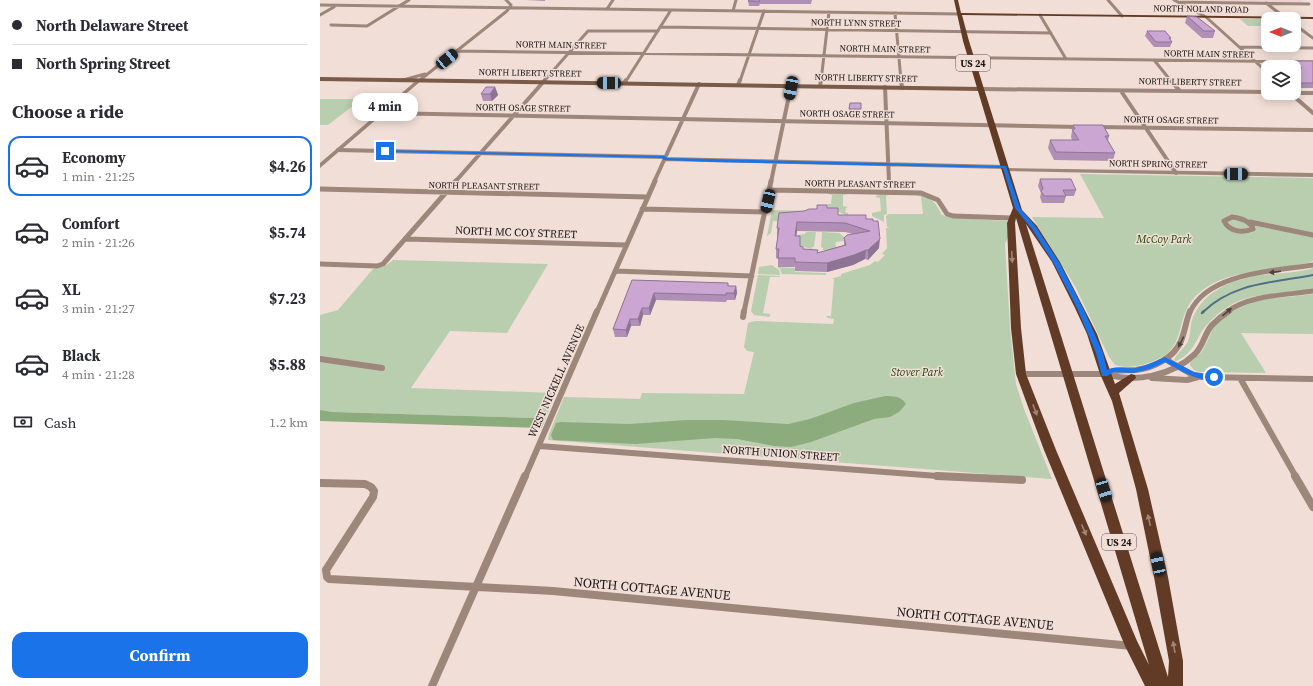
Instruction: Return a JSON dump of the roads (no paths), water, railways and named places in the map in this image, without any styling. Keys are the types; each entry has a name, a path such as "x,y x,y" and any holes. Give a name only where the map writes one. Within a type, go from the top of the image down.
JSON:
{"main road":[{"name":"US 24","path":"956,0 981,89 1163,686"},
{"name":"NORTH NOLAND ROAD","path":"960,14 1261,19"},
{"name":"NORTH NOLAND ROAD","path":"1301,18 1313,18"},
{"name":"NORTH LIBERTY STREET","path":"320,79 981,89"},
{"path":"1154,686 1146,675 1132,646 1050,450 1021,374 1016,328 1011,230 1012,218 1017,208 1034,228 1056,262 1080,308 1099,353 1104,374 1113,393 1126,431 1156,550 1176,662 1175,686"},
{"path":"1113,393 1120,385 1131,378"}],"street":[{"path":"331,25 365,27 409,0"},
{"path":"320,166 420,80 509,9 511,5 506,0"},
{"path":"607,9 613,0"},
{"path":"733,11 736,0"},
{"path":"1108,0 1122,16"},
{"path":"1174,0 1206,17 1261,67"},
{"path":"1303,0 1313,7"},
{"path":"1178,2 1309,4"},
{"path":"1266,3 1278,12"},
{"name":"NORTH NOLAND ROAD","path":"320,6 960,14"},
{"path":"320,15 336,6"},
{"path":"624,83 671,10"},
{"path":"738,85 764,11"},
{"path":"820,86 829,12"},
{"path":"895,13 902,88"},
{"path":"1040,15 1066,59"},
{"name":"NORTH LYNN STREET","path":"570,52 588,31 594,30 758,29 1051,33"},
{"path":"1301,29 1313,38"},
{"path":"1239,47 1313,48"},
{"name":"NORTH MAIN STREET","path":"457,51 1313,62"},
{"path":"320,264 380,265 386,261 479,153 570,52"},
{"path":"1154,60 1180,91"},
{"path":"401,80 421,76 432,71"},
{"name":"WEST NICKELL AVENUE","path":"432,686 539,446 647,197 699,84"},
{"path":"743,318 791,86"},
{"path":"885,87 889,182"},
{"name":"NORTH LIBERTY STREET","path":"981,89 1261,92"},
{"path":"1121,91 1176,173"},
{"path":"1301,93 1313,93"},
{"path":"1298,100 1313,113"},
{"name":"NORTH OSAGE STREET","path":"382,113 1087,127"},
{"name":"NORTH OSAGE STREET","path":"1095,127 1313,130"},
{"name":"NORTH SPRING STREET","path":"338,150 1176,173 1312,175"},
{"name":"NORTH PLEASANT STREET","path":"320,189 647,197"},
{"name":"NORTH PLEASANT STREET","path":"770,190 921,194 931,196 938,200 947,214 953,216 1012,218"},
{"path":"642,209 766,212"},
{"path":"1250,222 1253,229 1243,232 1229,228 1224,221 1232,217 1313,235"},
{"name":"NORTH MC COY STREET","path":"405,239 626,245"},
{"path":"1104,374 1113,370 1133,370 1150,366 1165,360 1176,351 1183,339 1187,319 1197,300 1208,291 1222,283 1242,277 1313,264"},
{"path":"615,271 752,276"},
{"path":"1021,374 1104,374 1118,378 1131,378 1162,373 1177,367 1195,354 1204,343 1207,333 1212,325 1232,308 1255,299 1313,291"},
{"path":"320,359 382,368"},
{"path":"1165,360 1177,367 1201,377"},
{"path":"1144,377 1187,380 1201,377 1313,379"},
{"path":"1240,378 1313,507"},
{"name":"NORTH UNION STREET","path":"539,446 981,479 1022,480"},
{"name":"NORTH COTTAGE AVENUE","path":"320,483 365,484 371,487 374,491 373,497 326,570 327,577 329,579 553,591 1132,646"},
{"path":"1305,492 1313,492"}],"waterway":[{"path":"1203,312 1215,302 1241,289 1269,282 1313,275"}],"park label":[{"name":"McCoy Park","path":"1164,239"},
{"name":"Stover Park","path":"917,372"}]}
